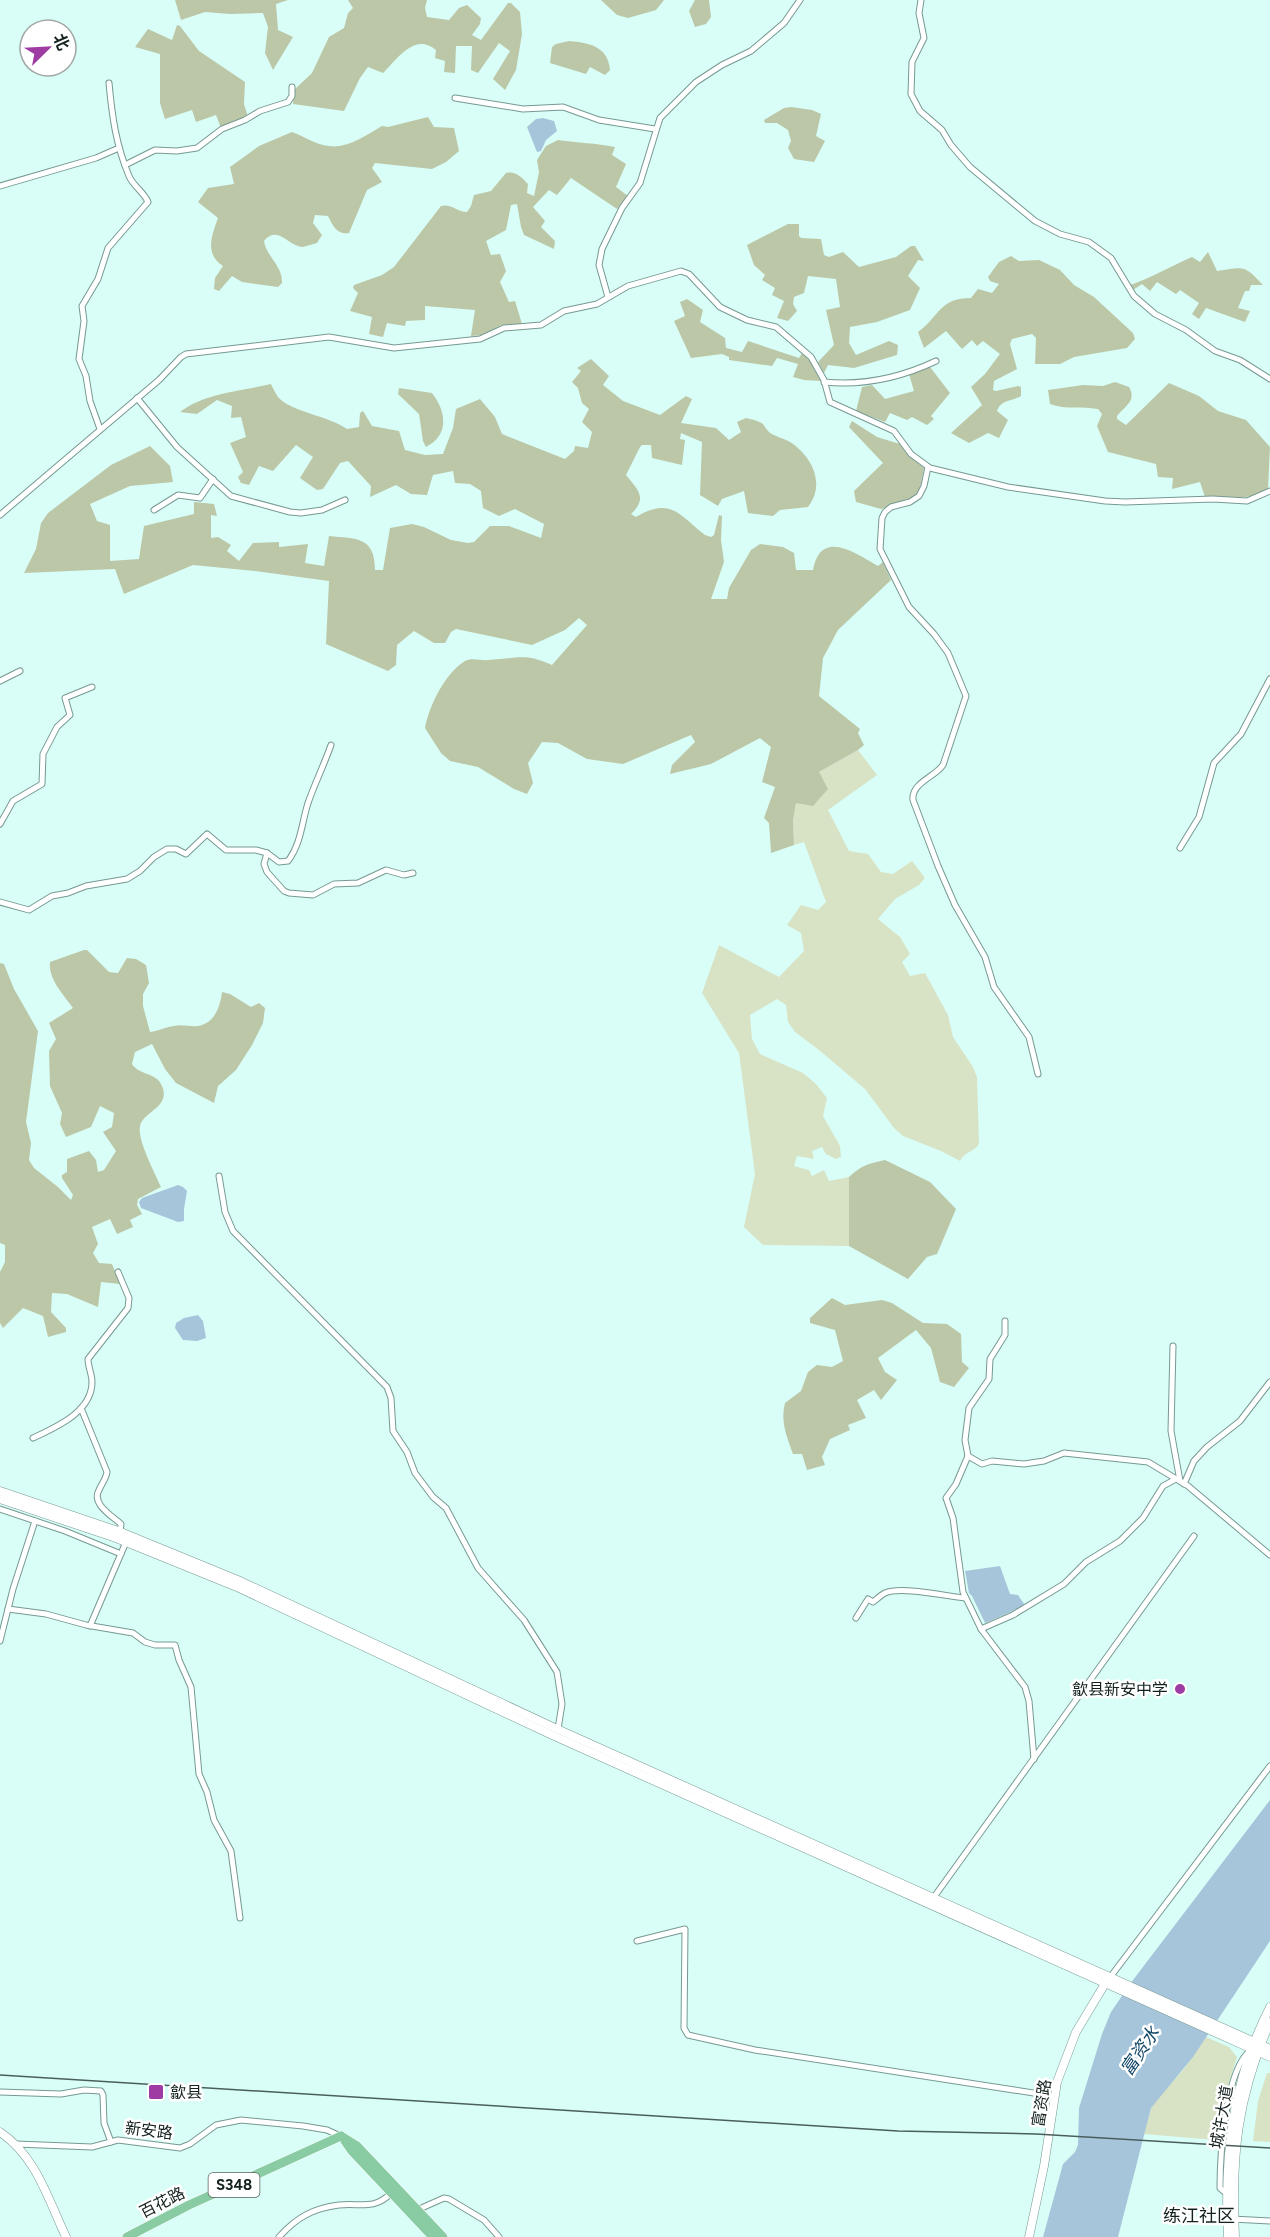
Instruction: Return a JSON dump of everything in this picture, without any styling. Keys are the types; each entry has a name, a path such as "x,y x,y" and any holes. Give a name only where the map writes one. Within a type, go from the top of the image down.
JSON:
{"main road":[{"path":"0,1491 120,1532 240,1581 558,1730 934,1897 1108,1979"},
{"path":"0,1499 126,1542 237,1587 547,1732 1122,1985 1256,2047 1270,2057"},
{"name":"富资路","path":"1029,2237 1044,2166 1053,2096 1071,2043 1089,2008 1108,1979"},
{"name":"城许大道","path":"1234,2237 1227,2194 1231,2124 1238,2091 1270,2007"},
{"name":"城许大道","path":"1228,2237 1238,2125 1256,2047 1270,2022"},
{"path":"1256,2047 1270,2049"},
{"path":"0,2132 16,2144 35,2169 66,2237"},
{"path":"341,2136 352,2151 434,2237"},
{"name":"新安路","path":"341,2136 357,2146 443,2237"},
{"name":"百花路","path":"128,2237 189,2205 341,2136"}],"street":[{"path":"608,297 599,265 602,249 622,208 640,183 655,129 664,114 696,82 722,65 751,51 784,22 800,0"},
{"path":"921,0 919,13 924,38 912,64 911,94 920,111 942,130 951,145 970,167 1035,220 1060,234 1089,242 1111,258 1134,296 1155,314 1186,330 1215,351 1240,360 1270,379"},
{"path":"100,429 90,401 86,376 79,359 84,321 81,306 98,279 108,248 147,204 146,197 130,179 114,134 109,83"},
{"path":"125,165 155,150 177,151 197,148 222,129 260,111 288,102 292,96 292,87"},
{"path":"455,98 523,109 563,107 599,120 655,129"},
{"path":"0,186 96,158 119,148"},
{"path":"0,515 159,380 181,357 190,353 329,337 394,348 480,339 504,328 541,325 562,312 597,304 631,284 685,272 720,307 747,320 778,328 814,361 831,404 894,430 911,454 928,467 942,473 1008,487 1105,501 1243,502 1258,498 1270,491"},
{"path":"824,382 866,383 908,372 936,361"},
{"path":"137,398 177,447 232,497 290,512 315,512 345,500"},
{"path":"928,467 924,486 919,496 910,502 891,507 885,512 882,518 880,549 909,607 948,653 966,696 944,765 915,789 912,794 913,800 955,905 985,957 994,987 1004,1004 1022,1024 1031,1041 1038,1074"},
{"path":"154,510 178,495 200,498 213,479"},
{"path":"0,681 20,671"},
{"path":"1180,848 1199,817 1214,764 1240,734 1270,679"},
{"path":"0,824 13,801 42,784 44,754 57,727 70,715 65,698 92,687"},
{"path":"0,902 29,910 52,896 68,894 86,886 127,879 167,849 176,849 186,854 207,834 226,850 256,850 267,853 279,862 285,862 291,858 303,827 308,804 331,745"},
{"path":"267,853 264,864 267,872 284,891 289,893 314,895 334,884 358,883 386,870 404,875 413,873"},
{"path":"219,1176 225,1212 233,1231 387,1387 391,1398 393,1431 407,1452 415,1473 433,1497 446,1509 478,1568 524,1620 557,1672 562,1704 558,1730"},
{"path":"33,1438 63,1424 81,1408 92,1385 88,1357 129,1308 129,1298 118,1272"},
{"path":"1005,1321 1005,1335 990,1359 988,1379 969,1408 965,1440 968,1456 956,1484 946,1498 953,1518 965,1598 981,1629 1025,1687 1029,1701 1034,1759"},
{"path":"1173,1346 1171,1431 1180,1481"},
{"path":"981,1629 1013,1615 1065,1584 1086,1562 1120,1541 1143,1518 1163,1486 1180,1481 1194,1461 1208,1447 1240,1421 1270,1382"},
{"path":"81,1408 107,1472 97,1492 98,1498 106,1513 120,1522 120,1532"},
{"path":"968,1456 982,1464 992,1461 1024,1464 1044,1461 1064,1453 1082,1453 1148,1462 1180,1481 1270,1555"},
{"path":"0,1509 121,1554"},
{"path":"0,1641 35,1521"},
{"path":"934,1897 1194,1536"},
{"path":"90,1626 126,1542"},
{"path":"856,1618 868,1599 873,1602 884,1593 917,1592 965,1598"},
{"path":"8,1609 46,1614 90,1626 133,1633 145,1642 154,1645 175,1645 191,1686 198,1772 207,1792 214,1820 231,1851 240,1918"},
{"path":"1108,1979 1270,1766"},
{"path":"638,1941 685,1929 684,2028 688,2036 755,2050 1053,2096"},
{"path":"0,2092 61,2094 84,2090 101,2091 103,2093 104,2123 111,2142"},
{"name":"新安路","path":"16,2144 92,2147 122,2141 180,2148 190,2144 216,2125 241,2120 303,2126 327,2130 341,2136"},
{"path":"279,2237 291,2224 306,2214 339,2205 377,2204 392,2193"},
{"path":"417,2210 444,2198 449,2199 484,2220 499,2237"},
{"path":"1231,2219 1270,2221"}],"green space":[{"path":"175,0 288,0 276,4 278,30 293,37 273,70 265,53 268,27 263,13 205,12 181,20"},
{"path":"348,0 427,0 425,8 427,17 449,20 459,8 467,5 481,18 480,24 472,35 481,40 508,3 511,3 520,12 522,34 516,70 505,90 493,79 510,51 499,43 478,73 471,70 472,46 456,46 455,73 444,72 445,61 435,58 436,50 428,45 414,45 401,54 383,73 368,67 344,111 293,104 294,90 312,73 329,37 344,28 348,13 353,8"},
{"path":"601,0 664,0 656,10 628,18 617,15"},
{"path":"695,0 709,0 711,17 706,24 695,27 689,11"},
{"path":"177,25 199,51 245,82 244,104 248,117 221,128 216,115 196,122 192,110 165,119 160,103 160,54 135,47 148,29 172,40"},
{"path":"569,41 596,47 606,56 610,70 605,75 590,67 586,74 550,63 552,47"},
{"path":"784,108 812,110 821,114 816,136 825,141 814,162 794,159 788,148 791,141 788,130 777,123 765,123 764,120"},
{"path":"428,117 434,127 454,128 459,151 446,162 432,169 375,163 372,168 382,182 367,190 349,233 338,231 328,216 315,215 313,223 322,235 317,243 298,246 279,235 269,236 264,241 282,277 282,283 278,287 242,282 232,276 219,291 214,289 215,278 223,266 213,256 211,250 212,237 218,218 198,202 208,188 234,184 230,167 259,146 292,132 319,144 336,146 357,140 382,126 388,127"},
{"path":"558,140 615,147 612,155 626,164 616,187 628,196 617,209 571,178 557,195 549,190 533,207 545,221 541,227 555,241 554,249 524,235 517,204 511,205 506,230 486,241 491,255 500,254 506,271 500,282 509,302 515,301 522,324 501,325 484,335 471,336 475,310 425,306 425,320 406,321 405,326 387,323 383,337 369,334 372,317 350,311 358,293 353,288 354,285 382,275 394,267 441,206 467,212 474,195 491,191 506,173 513,173 521,177 528,184 527,193 534,196 539,172 537,160 546,146"},
{"path":"788,224 799,224 801,238 821,239 824,255 829,257 843,252 859,267 896,257 911,246 915,246 924,261 918,260 908,276 920,288 910,310 877,322 850,327 849,343 856,355 889,341 898,345 897,355 854,368 828,365 824,373 818,362 834,345 826,310 840,307 836,279 808,276 804,293 794,297 793,304 797,311 788,321 777,318 784,301 772,295 775,288 762,280 765,275 754,265 747,245"},
{"path":"1208,252 1217,271 1238,268 1247,270 1263,285 1251,285 1249,291 1245,291 1238,308 1250,311 1245,322 1206,308 1199,319 1192,314 1199,303 1180,290 1176,294 1157,282 1150,291 1142,284 1133,290 1130,285 1192,257 1200,262"},
{"path":"1011,256 1019,261 1039,260 1060,270 1074,285 1094,297 1133,333 1135,339 1127,348 1074,357 1060,364 1035,364 1036,338 1032,334 1012,339 1010,344 1017,369 994,381 993,390 1018,386 1021,387 1021,396 999,407 997,411 1008,420 999,438 988,433 969,443 951,433 982,405 971,387 985,374 1000,354 983,341 977,346 972,340 962,349 946,331 924,348 918,332 952,301 971,298 978,289 992,293 999,284 990,281 988,277 999,262"},
{"path":"687,299 703,310 700,322 725,338 726,348 742,352 748,341 799,358 802,353 810,361 821,381 793,377 798,364 777,358 772,366 729,360 729,357 722,354 691,358 674,321 685,316 680,302"},
{"path":"591,359 609,376 603,385 623,401 660,415 686,396 692,399 681,423 716,428 729,440 741,432 737,422 746,418 755,420 763,424 771,434 798,448 814,471 816,489 808,507 780,510 773,516 748,513 744,491 722,499 718,506 700,495 702,442 681,433 680,439 685,440 682,465 652,458 651,445 640,447 626,475 637,490 640,499 631,514 636,517 658,508 666,508 681,515 705,535 711,537 714,535 719,515 722,516 721,540 724,562 711,599 727,599 729,588 751,550 760,544 783,547 794,553 796,570 813,570 817,557 823,550 840,547 878,566 883,562 891,580 838,630 823,658 819,696 860,729 858,733 864,745 819,772 828,789 813,806 796,803 793,821 794,845 771,853 769,823 764,818 775,787 762,782 771,747 760,738 711,764 670,774 672,765 695,742 691,735 623,764 587,759 558,743 542,742 528,763 533,783 527,794 514,789 478,767 450,761 441,753 425,728 439,691 458,666 470,659 520,657 552,665 587,625 579,618 565,630 532,645 456,629 451,632 445,643 434,643 414,631 397,645 396,665 388,671 326,644 329,581 193,565 124,594 115,569 24,573 36,549 41,523 48,513 111,465 150,446 170,466 173,482 130,486 90,504 97,521 110,525 110,561 139,559 144,526 194,514 194,502 214,504 217,516 211,515 211,538 218,537 231,545 227,551 239,561 253,543 279,542 279,547 308,544 305,563 324,566 329,536 362,541 372,551 375,570 383,570 390,528 412,524 451,540 468,543 474,542 490,526 509,526 541,538 544,524 515,509 499,516 483,508 481,491 470,484 455,483 453,471 433,475 427,495 411,494 396,485 370,497 371,486 348,461 340,463 323,489 317,490 300,478 313,457 296,445 273,471 259,466 249,485 241,483 238,477 243,472 230,443 246,437 241,417 231,418 232,406 217,400 197,414 180,412 212,397 271,384 278,397 284,402 347,429 359,427 360,413 363,411 372,426 399,431 405,450 425,455 443,454 453,428 456,409 480,399 495,417 502,434 565,459 574,451 575,446 588,448 592,432 582,422 589,409 582,403 578,388 572,382 581,371 577,368"},
{"path":"930,367 950,393 931,416 934,419 927,425 912,417 907,420 890,413 885,422 856,411 862,387 872,385 885,399 914,391 909,374"},
{"path":"1115,382 1129,387 1131,392 1131,400 1117,416 1117,419 1126,425 1169,383 1199,396 1218,411 1246,420 1270,447 1268,489 1245,497 1229,498 1205,497 1200,482 1172,489 1173,478 1158,477 1156,464 1108,452 1097,426 1102,414 1098,409 1050,404 1048,390 1083,385 1103,386"},
{"path":"399,388 432,393 437,400 443,415 442,429 434,442 426,447 419,414 398,394"},
{"path":"852,421 877,437 900,444 908,455 924,468 919,493 908,500 881,509 856,502 854,491 883,463 849,427"},
{"path":"858,750 877,775 828,810 849,851 868,854 881,872 893,874 912,861 925,878 919,885 895,899 878,919 900,937 910,954 902,962 910,976 925,973 948,1015 953,1037 973,1067 977,1077 979,1144 960,1161 903,1136 894,1128 865,1089 795,1032 788,1022 786,1005 777,999 750,1015 752,1039 760,1054 803,1073 827,1098 823,1116 840,1146 841,1157 836,1159 826,1154 822,1147 812,1151 814,1159 797,1156 794,1166 809,1170 812,1176 824,1170 829,1181 849,1177 849,1246 763,1245 744,1227 755,1174 739,1053 702,993 719,945 779,977 804,951 801,933 787,925 801,905 818,910 826,902 804,842 794,845 793,821 796,802 819,772"},
{"path":"87,950 109,972 118,973 127,958 136,959 146,965 149,983 143,994 143,1006 150,1032 177,1025 195,1026 209,1022 216,1014 222,992 230,994 251,1007 259,1003 265,1008 263,1023 252,1045 236,1070 218,1086 214,1103 176,1083 165,1069 152,1044 135,1052 132,1064 135,1068 159,1080 164,1092 160,1103 146,1116 140,1126 144,1148 161,1187 138,1199 137,1205 142,1214 130,1220 133,1227 117,1234 110,1219 92,1227 98,1244 93,1253 99,1263 112,1264 120,1284 101,1282 98,1307 67,1294 52,1293 51,1312 66,1328 66,1332 48,1337 43,1316 23,1308 3,1328 0,1323 0,1272 5,1262 5,1245 0,1243 0,963 4,964 14,989 38,1031 26,1122 31,1143 29,1160 34,1168 71,1200 73,1195 62,1178 62,1175 67,1172 67,1159 89,1151 96,1160 98,1172 104,1170 116,1151 103,1132 112,1127 114,1113 100,1106 91,1127 66,1137 60,1124 62,1113 50,1086 49,1051 56,1039 49,1023 73,1008 51,975 50,962"},
{"path":"885,1160 930,1182 956,1209 937,1254 927,1257 908,1279 849,1246 849,1177 866,1165"},
{"path":"832,1298 845,1305 882,1300 892,1303 923,1323 947,1324 961,1334 962,1362 969,1368 954,1387 940,1382 931,1348 916,1330 878,1358 885,1372 897,1380 881,1400 874,1390 857,1400 866,1418 848,1425 850,1430 830,1439 822,1457 825,1465 807,1470 802,1454 793,1454 783,1416 785,1403 801,1391 808,1372 817,1365 832,1367 843,1361 835,1330 810,1323 810,1318"},
{"path":"1206,2037 1229,2047 1237,2057 1223,2101 1215,2140 1144,2134 1155,2101 1183,2070"},
{"path":"1267,2073 1270,2073 1270,2142 1253,2141 1258,2101"}],"water":[{"path":"536,119 554,121 557,131 546,140 541,151 537,152 527,127"},
{"path":"178,1185 187,1191 184,1221 178,1222 141,1208 139,1202 142,1198"},
{"path":"198,1315 203,1321 206,1338 197,1341 183,1340 175,1328 176,1323 184,1318"},
{"path":"1000,1566 1010,1594 1018,1595 1024,1604 1022,1607 985,1623 969,1593 965,1571"},
{"name":"富资水","path":"1270,1800 1270,1941 1193,2057 1151,2108 1118,2237 1043,2237 1063,2164 1075,2152 1078,2145 1079,2108 1111,2012"}],"railway":[{"path":"0,2075 898,2131 1036,2134 1270,2148"}],"place":[{"name":"歙县新安中学","path":"1180,1689"},
{"name":"歙县","path":"156,2092"}],"district":[{"name":"练江社区","path":"1199,2216"}]}
